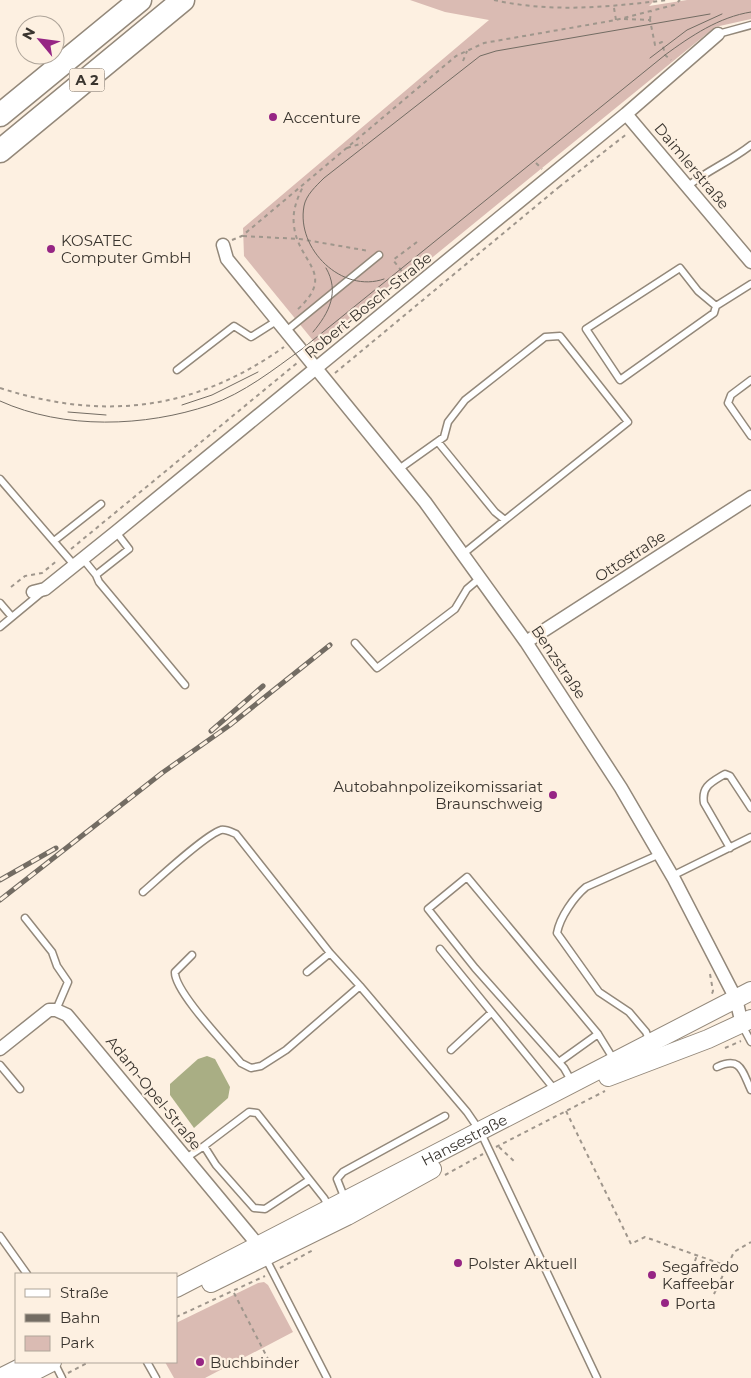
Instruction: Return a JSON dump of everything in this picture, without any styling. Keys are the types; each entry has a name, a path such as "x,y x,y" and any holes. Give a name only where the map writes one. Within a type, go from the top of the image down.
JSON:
{"highway":[{"path":"117,19 136,0"},
{"name":"A 2","path":"0,115 140,0"},
{"name":"A 2","path":"0,151 182,3"}],"main road":[{"name":"Hansestraße","path":"333,1215 346,1200 488,1142 556,1092 744,995"},
{"name":"Hansestraße","path":"178,1298 265,1258 333,1215 488,1142 608,1076 748,1031"},
{"name":"Hansestraße","path":"178,1287 265,1258"},
{"path":"6,1376 30,1363"},
{"path":"6,1376 57,1369"}],"street":[{"name":"Robert-Bosch-Straße","path":"39,591 79,562 317,368 626,114 718,34"},
{"name":"Daimlerstraße","path":"626,114 751,262"},
{"name":"Benzstraße","path":"222,245 227,258 399,469 526,642 575,716 744,995 748,1031"},
{"name":"Ottostraße","path":"526,642 751,497"},
{"path":"0,1049 44,1013 56,1010"},
{"name":"Adam-Opel-Straße","path":"56,1010 70,1018 186,1158 265,1258"}],"lane":[{"path":"718,34 751,25"},
{"path":"688,186 706,172 742,153 751,145"},
{"path":"177,370 234,326 251,337 285,329 378,254"},
{"path":"716,306 698,291 680,268 586,329 620,380 714,313 716,306 751,284"},
{"path":"399,469 444,437 448,422 465,400 545,337 560,336 628,422 463,554"},
{"path":"751,380 730,395 728,403 751,436"},
{"path":"438,442 495,512 505,520"},
{"path":"0,479 65,554 96,575 99,582 185,685"},
{"path":"54,542 100,504"},
{"path":"96,575 129,548 116,532"},
{"path":"355,643 377,668 455,609 467,588 480,578"},
{"path":"0,627 39,591"},
{"path":"0,603 12,617"},
{"path":"730,848 704,804 703,795 705,788 725,774 730,776 751,808"},
{"path":"142,892 208,838 222,830 236,834 283,890 330,953 467,1112 488,1142 597,1378"},
{"path":"672,876 751,837"},
{"path":"650,1043 646,1032 629,1012 600,992 557,933 558,925 578,893 586,887 660,854"},
{"path":"573,1083 558,1062 475,968 428,909 467,877 598,1034 615,1061"},
{"path":"25,918 52,952 57,966 68,982 56,1010"},
{"path":"440,949 556,1092"},
{"path":"306,972 330,953"},
{"path":"192,955 175,972 174,979 183,994 241,1063 251,1068 262,1066 286,1050 360,986"},
{"path":"451,1050 491,1014"},
{"path":"558,1062 598,1034"},
{"path":"717,1067 734,1062 739,1066 751,1090"},
{"path":"0,1065 20,1089"},
{"path":"186,1158 248,1112 257,1113 309,1180 333,1215"},
{"path":"346,1200 338,1184 338,1179 343,1172 445,1116"},
{"path":"204,1146 216,1164 254,1208 257,1209 264,1209 309,1180"},
{"path":"0,1236 26,1273"},
{"path":"265,1258 327,1378"},
{"path":"148,1363 156,1378"}],"path":[{"path":"494,0 533,6 614,7 666,0"},
{"path":"222,245 242,236 456,56 484,43 621,19 674,5 680,0"},
{"path":"614,7 616,20"},
{"path":"651,11 650,20 655,45 662,42 665,55 681,67"},
{"path":"621,19 650,20"},
{"path":"463,61 467,51"},
{"path":"346,148 363,143"},
{"path":"326,380 559,187 536,163"},
{"path":"0,388 70,405 121,408 144,406 199,391 233,377 264,361 285,329 308,300 316,283 315,272 297,240 294,227 296,200 305,183"},
{"path":"242,236 300,239 378,254"},
{"path":"404,274 394,260 417,242"},
{"path":"11,587 26,576 42,573 306,355 387,291 427,255"},
{"path":"723,1048 748,1031"},
{"path":"443,1176 488,1142 566,1111 613,1088"},
{"path":"566,1111 630,1244 645,1237 727,1266"},
{"path":"488,1142 514,1161"},
{"path":"714,1294 734,1252 751,1242"},
{"path":"178,1316 234,1292 265,1258 319,1247"},
{"path":"695,1261 698,1255"},
{"path":"234,1292 268,1360"},
{"path":"57,1369 84,1363"}],"green space":[{"path":"410,0 655,0 649,6 687,0 751,0 751,19 715,27 320,349 244,256 243,228 489,20 445,12"},
{"path":"264,1282 268,1285 293,1332 205,1378 174,1378 166,1363 178,1363 178,1322 258,1283"}],"shaded area":[{"path":"207,1056 215,1059 230,1087 228,1098 194,1128 170,1095 170,1084 198,1059"}],"tram line":[{"path":"0,401 51,417 77,421 105,422 159,418 210,405 235,394 302,349 665,55 695,34 728,18 751,12"},
{"path":"384,279 368,282 353,280 338,274 325,264 315,252 307,238 303,222 304,206 309,194 324,178 480,56 496,51 710,14"},
{"path":"650,58 687,30 722,14"},
{"path":"313,332 324,317 331,302 332,285 326,268"},
{"path":"182,405 212,395 258,372"},
{"path":"68,412 106,415"}],"railway":[{"path":"0,900 162,773 230,725 330,645"},
{"path":"211,731 263,686"},
{"path":"0,880 56,848"}],"place":[{"name":"Accenture","path":"273,117"},
{"name":"KOSATEC Computer GmbH","path":"51,249"},
{"name":"Autobahnpolizeikomissariat Braunschweig","path":"553,795"},
{"name":"Polster Aktuell","path":"458,1263"},
{"name":"Segafredo Kaffeebar","path":"652,1275"},
{"name":"Porta","path":"665,1303"},
{"name":"Buchbinder","path":"200,1362"}]}
